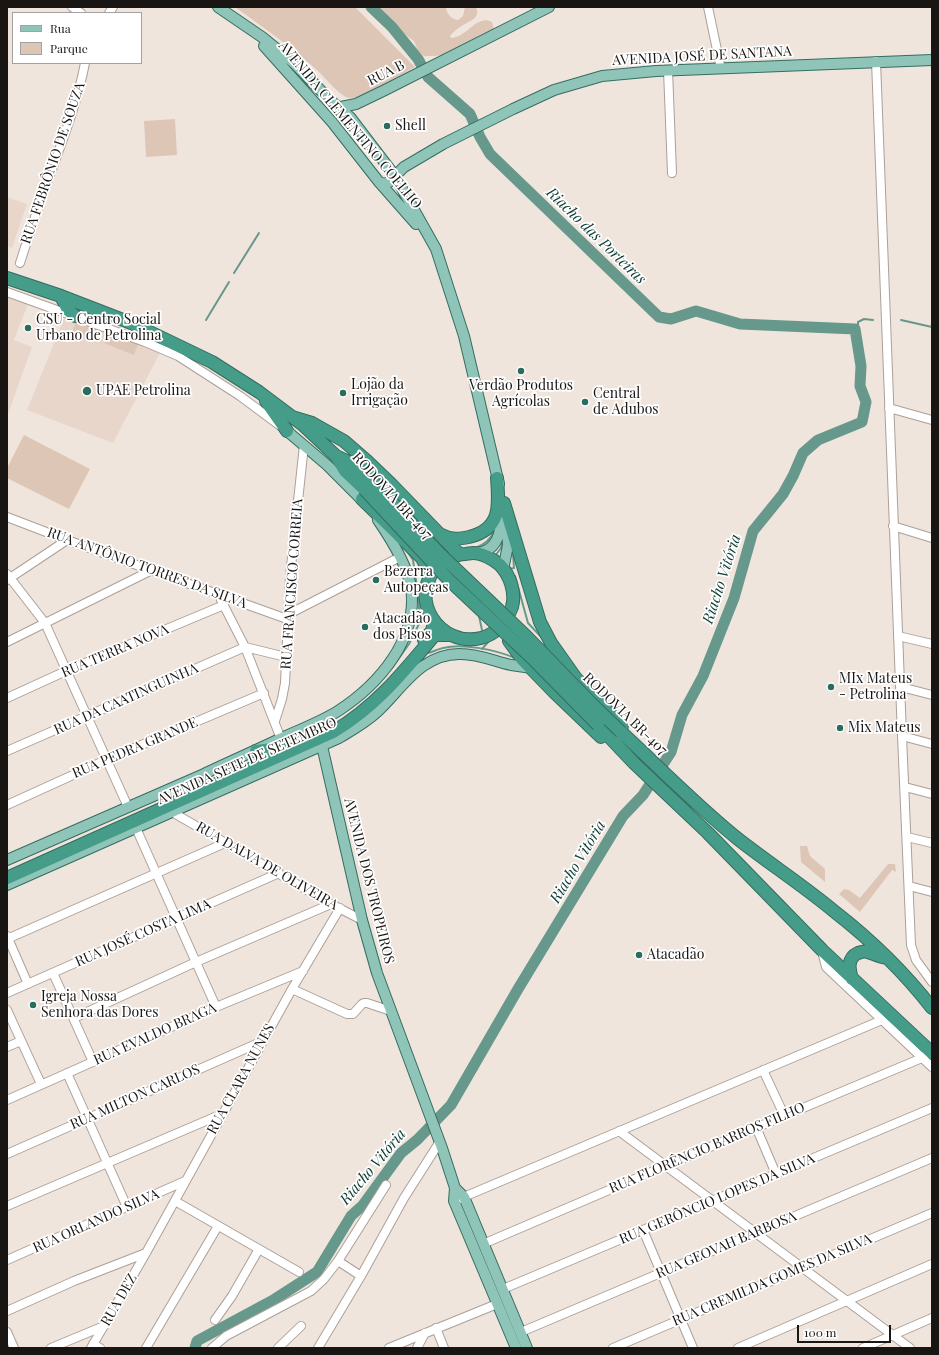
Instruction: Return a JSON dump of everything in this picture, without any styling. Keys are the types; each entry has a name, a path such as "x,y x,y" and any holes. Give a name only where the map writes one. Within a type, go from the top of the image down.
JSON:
{"highway":[{"path":"7,278 61,296 130,323 199,356 229,372 292,417 312,424 344,441 377,470 453,548 461,554"},
{"path":"61,296 68,310 75,316"},
{"path":"259,392 287,431"},
{"name":"RODOVIA BR-407","path":"292,417 336,456 353,464 366,489 449,580 540,665 631,760 708,833 822,950 928,1054"},
{"path":"438,532 450,538 457,539 478,534 486,529 496,516 498,508 497,478"},
{"path":"366,489 422,558 427,568 429,580 426,594 428,609 434,622 445,633 458,639 473,640 498,635 507,640 522,659 554,692 610,746 631,760"},
{"name":"RODOVIA BR-407","path":"366,489 439,552 527,637 582,694 680,788 736,837 779,871 835,911 890,959 932,1008"},
{"path":"504,503 540,622 551,643 575,677"},
{"path":"429,580 437,568 448,559 461,554 475,553 488,557 500,565 508,576 513,590 513,604 508,617 500,628 487,636"},
{"path":"511,609 514,617 601,702 631,736 633,743"},
{"name":"AVENIDA SETE DE SETEMBRO","path":"7,869 281,744 332,725 346,717 382,686 432,631 434,622"},
{"name":"AVENIDA SETE DE SETEMBRO","path":"7,878 196,797 334,732 361,714 387,691 432,638 436,635 450,635"},
{"path":"353,729 361,714"},
{"path":"256,751 281,744"},
{"path":"852,979 850,961 852,957 858,953 868,952 890,959"}],"main road":[{"name":"AVENIDA CLEMENTINO COELHO","path":"218,7 262,37 294,63 350,117 395,176 415,214 433,243 464,336 504,503 508,545 503,570"},
{"name":"RUA B","path":"338,107 356,104 549,7"},
{"name":"AVENIDA CLEMENTINO COELHO","path":"245,26 271,52 332,122 379,182 433,243"},
{"name":"AVENIDA JOSÉ DE SANTANA","path":"379,182 387,183 404,167 443,144 554,90 602,76 668,70 932,60"},
{"path":"332,122 332,112 338,107"},
{"name":"AVENIDA SETE DE SETEMBRO","path":"281,744 339,710 362,693 390,664 405,634 411,609 411,587 400,557 366,489 304,445 287,431"},
{"name":"AVENIDA CLEMENTINO COELHO","path":"475,553 484,553 490,549 501,531 501,507 497,478"},
{"name":"AVENIDA SETE DE SETEMBRO","path":"7,885 172,812 196,797 339,738 376,713 420,667 432,659 447,654 460,654 493,659 510,665 532,668"},
{"name":"AVENIDA DOS TROPEIROS","path":"322,746 362,920 377,973 428,1110 459,1199"},
{"name":"AVENIDA SETE DE SETEMBRO","path":"7,860 256,751"},
{"path":"459,1199 483,1244 527,1348"},
{"path":"459,1199 516,1348"}],"street":[{"path":"708,7 721,69"},
{"path":"876,61 893,526 911,945 916,960 932,982"},
{"name":"RUA FEBRÔNIO DE SOUZA","path":"20,263 63,141 80,88 85,64"},
{"path":"668,70 672,173"},
{"path":"7,292 145,342 178,356 240,396 287,431"},
{"path":"889,408 932,420"},
{"name":"RUA FRANCISCO CORREIA","path":"275,721 284,692 290,576 304,445"},
{"name":"RUA ANTÔNIO TORRES DA SILVA","path":"9,519 218,594 287,617"},
{"path":"893,526 932,538"},
{"path":"68,540 8,577 45,623 128,807"},
{"path":"287,617 400,557"},
{"path":"7,642 152,570"},
{"path":"218,594 245,647 275,721 281,744"},
{"name":"RUA TERRA NOVA","path":"7,698 66,671 224,605"},
{"path":"898,636 932,644"},
{"path":"245,647 286,657"},
{"name":"RUA DA CAATINGUINHA","path":"7,751 245,647"},
{"path":"901,687 932,695"},
{"name":"RUA PEDRA GRANDE","path":"7,805 106,760 264,693"},
{"path":"902,736 932,744"},
{"path":"905,787 932,794"},
{"name":"RUA DALVA DE OLIVEIRA","path":"172,812 331,904 362,920"},
{"path":"136,828 216,1007"},
{"path":"907,837 932,843"},
{"path":"28,984 7,938 225,843"},
{"name":"RUA JOSÉ COSTA LIMA","path":"7,993 279,873"},
{"path":"909,886 932,892"},
{"path":"74,1018 196,962 331,904"},
{"name":"RUA CLARA NUNES","path":"146,1253 292,989 340,908"},
{"path":"822,950 826,967 882,1020 928,1054 932,1067"},
{"name":"RUA EVALDO BRAGA","path":"7,1100 216,1007 303,971"},
{"path":"53,973 93,1062"},
{"path":"292,989 347,1014 352,1014 362,1004 367,1003 391,1011"},
{"path":"7,1010 41,1084"},
{"path":"459,1199 882,1020"},
{"path":"7,1047 20,1041"},
{"name":"RUA MILTON CARLOS","path":"7,1154 263,1041"},
{"name":"RUA FLORÊNCIO BARROS FILHO","path":"483,1244 928,1054"},
{"path":"763,1070 784,1115"},
{"path":"67,1073 127,1207"},
{"name":"RUA GERÔNCIO LOPES DA SILVA","path":"502,1290 932,1108"},
{"path":"7,1206 222,1114"},
{"path":"756,1127 776,1174"},
{"path":"619,1131 910,1348"},
{"path":"318,1348 361,1276 438,1138"},
{"name":"RUA GEOVAH BARBOSA","path":"521,1332 932,1158"},
{"name":"RUA ORLANDO SILVA","path":"7,1260 185,1181"},
{"path":"213,1348 226,1336 311,1291 324,1279 338,1261 386,1185"},
{"path":"175,1201 300,1272"},
{"name":"RUA CREMILDA GOMES DA SILVA","path":"613,1348 932,1213"},
{"path":"146,1348 218,1226"},
{"path":"643,1230 693,1348"},
{"path":"215,1320 232,1296 259,1249"},
{"path":"7,1311 74,1281 146,1253"},
{"name":"RUA DEZ","path":"95,1347 104,1326 146,1253"},
{"path":"338,1261 361,1276"},
{"path":"738,1348 932,1264"},
{"path":"389,1348 498,1304"},
{"path":"863,1348 932,1318"},
{"path":"51,1348 104,1326"},
{"path":"278,1348 301,1326"},
{"path":"436,1328 444,1348"},
{"path":"7,1332 14,1348"},
{"path":"417,1348 425,1333"}],"shaded area":[{"path":"7,197 27,204 12,248 7,246"},
{"path":"7,297 28,304 14,340 32,347 8,414"},
{"name":"UPAE Petrolina","path":"65,316 160,353 113,443 27,410"}],"green space":[{"path":"235,7 355,7 415,67 363,95 355,98 346,97 299,55"},
{"path":"375,7 446,7 450,16 458,20 463,16 465,7 476,7 477,14 474,19 456,30 450,36 451,38 457,37 481,21 486,20 492,22 494,29 480,35 462,48 449,54 424,56 418,51 414,41 389,23"},
{"path":"175,119 177,155 146,157 144,121"},
{"path":"76,320 96,328 92,340 72,333"},
{"path":"107,332 138,344 134,355 104,343"},
{"path":"24,435 90,469 69,509 7,478 7,468"},
{"path":"800,846 807,846 810,856 825,869 825,882 801,862"},
{"path":"888,864 895,864 896,872 892,870 860,912 839,894 844,889 849,890 860,898"}],"waterway":[{"name":"Riacho Vitória","path":"195,1348 197,1341 275,1299 317,1272 351,1216 363,1205 401,1153 417,1140 451,1105 518,989 623,816 643,795 671,752 682,715 703,676 734,598 753,531 783,494 803,453 818,440 862,422 866,402 860,386 861,366 855,329 740,324 696,311 671,319 659,317 490,154 480,137 470,114 428,77 418,59 392,27 371,7"},
{"path":"234,273 259,233"},
{"path":"206,320 229,282"},
{"name":"Riacho das Porteiras","path":"855,329 858,329 858,322 864,319 873,320"},
{"path":"901,320 932,327"},
{"path":"475,548 487,541 495,530"},
{"path":"495,556 501,548 503,539"},
{"path":"392,668 409,644 420,622 413,560 407,551"},
{"path":"509,569 514,568 513,553"},
{"path":"515,576 528,623 543,639"},
{"path":"479,616 482,630"},
{"path":"420,622 429,622"},
{"path":"482,649 489,641"},
{"path":"428,653 441,648 460,646 499,652 515,658"}],"place":[{"name":"Shell","path":"387,126"},
{"name":"CSU - Centro Social Urbano de Petrolina","path":"28,328"},
{"name":"Verdão Produtos Agrícolas","path":"521,371"},
{"name":"UPAE Petrolina","path":"87,391"},
{"name":"Lojão da Irrigação","path":"343,393"},
{"name":"Central de Adubos","path":"585,402"},
{"name":"Bezerra Autopeças","path":"376,580"},
{"name":"Atacadão dos Pisos","path":"365,627"},
{"name":"MIx Mateus - Petrolina","path":"831,687"},
{"name":"Mix Mateus","path":"840,728"},
{"name":"Atacadão","path":"639,955"},
{"name":"Igreja Nossa Senhora das Dores","path":"33,1005"}]}
